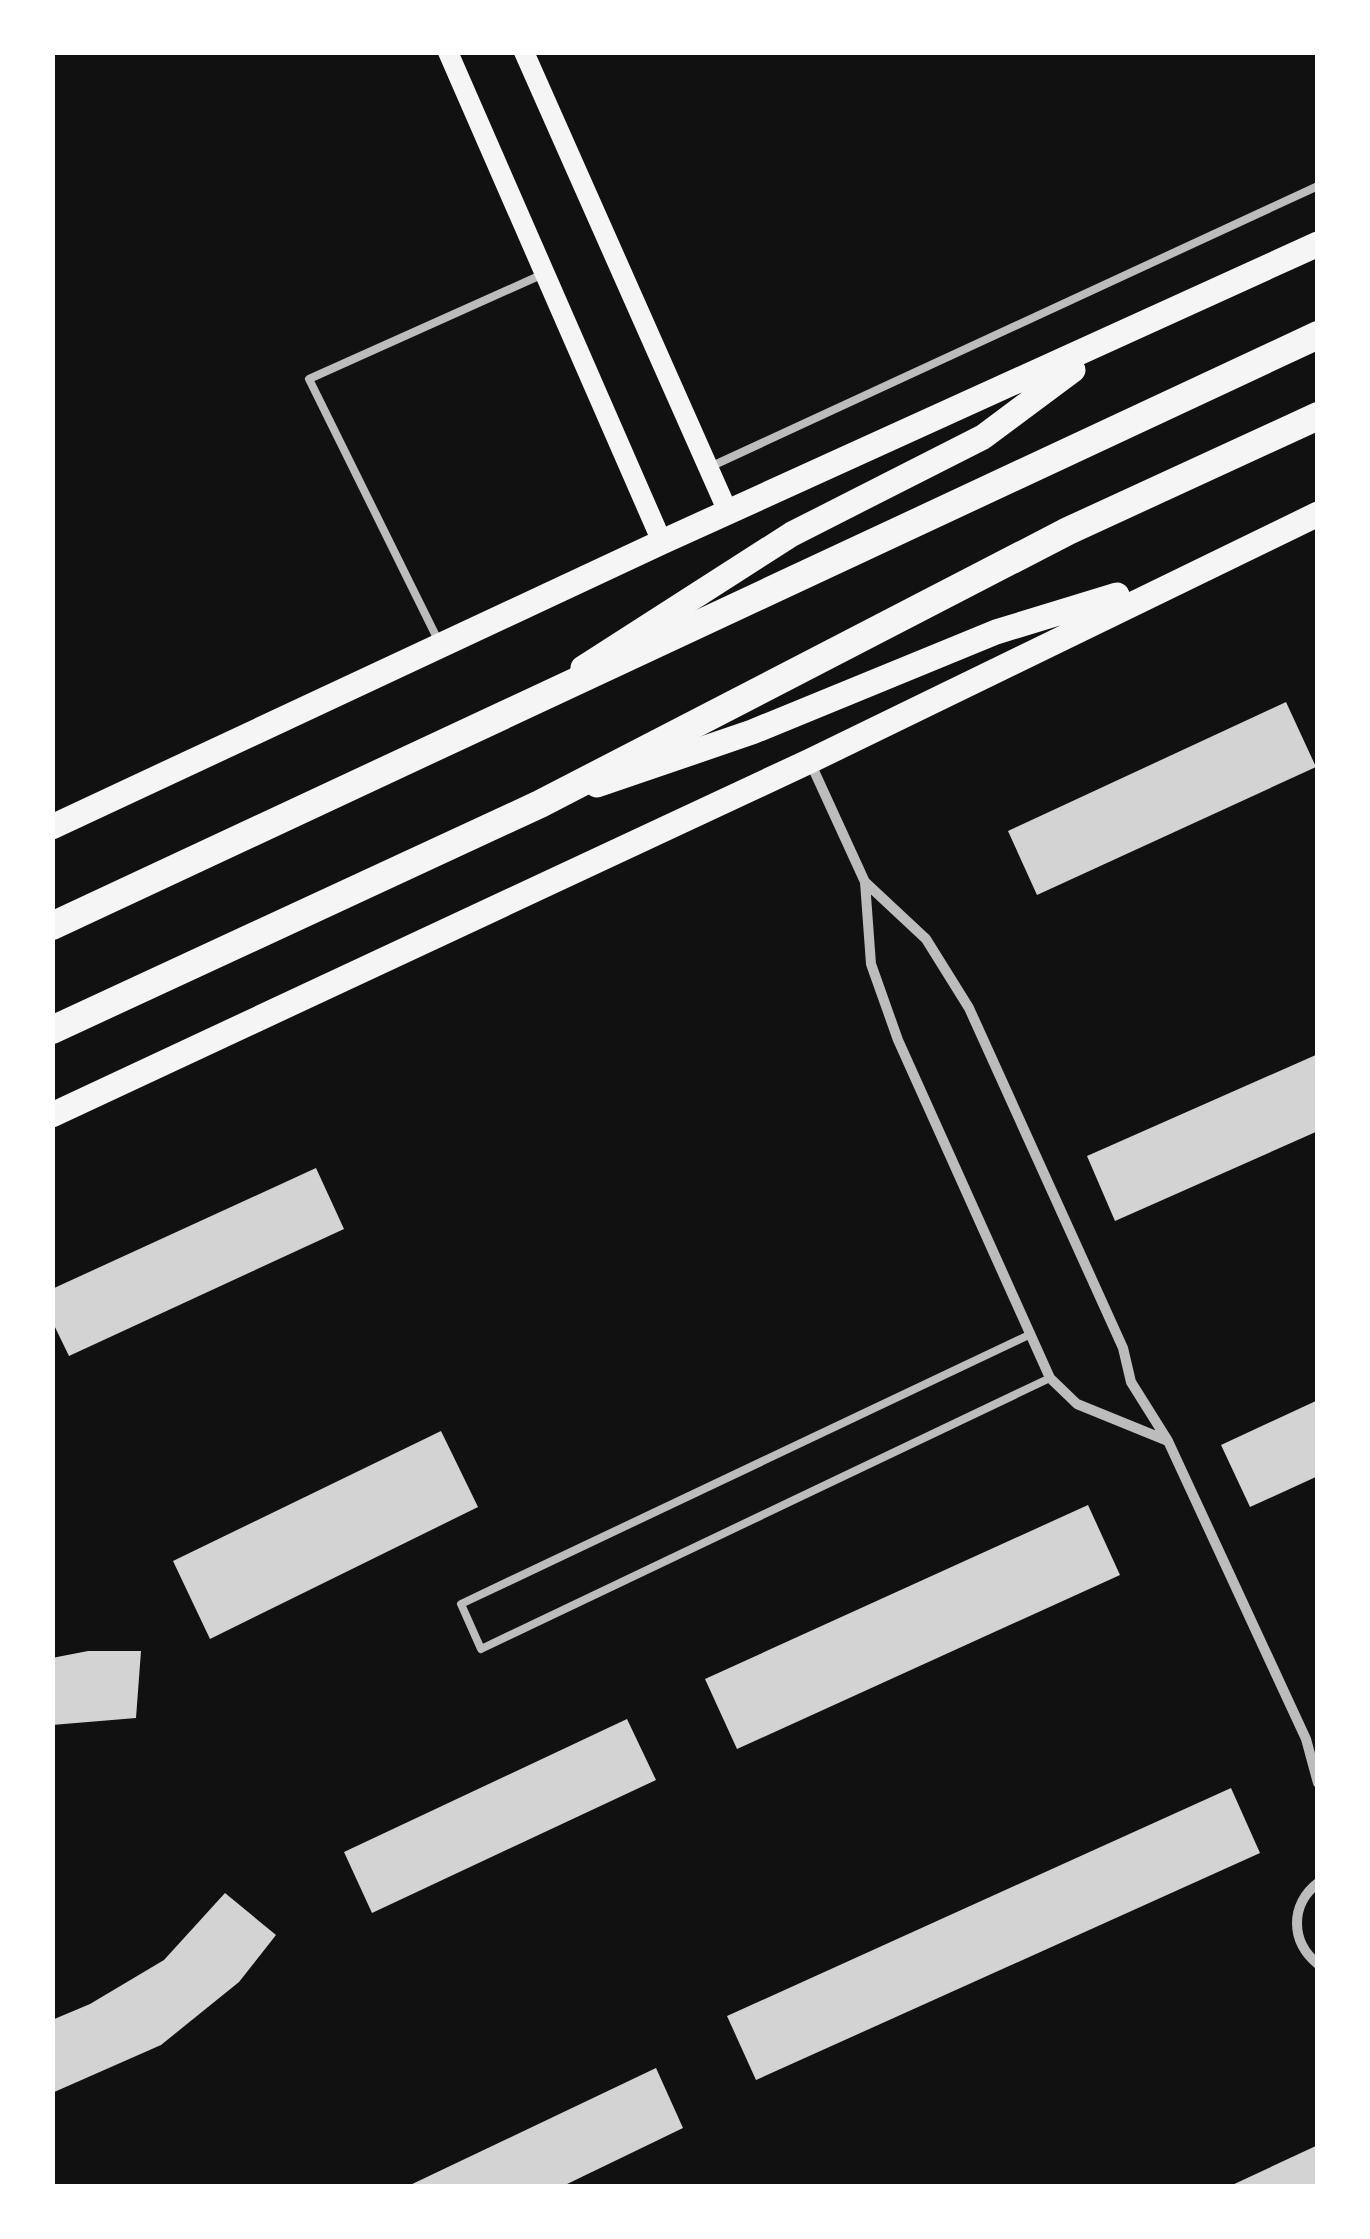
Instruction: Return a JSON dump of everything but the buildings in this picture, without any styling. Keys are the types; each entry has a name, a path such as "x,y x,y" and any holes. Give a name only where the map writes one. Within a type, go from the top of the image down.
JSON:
{"highway":[{"path":"52,926 1318,336"},
{"path":"52,1030 540,804 1068,532 1318,416"}],"main road":[{"path":"448,52 662,542"},
{"path":"524,52 728,512"},
{"path":"52,827 662,542 1318,244"},
{"path":"506,716 792,534 983,437 1112,340"},
{"path":"52,1115 810,761 1189,573 1318,514"},
{"path":"540,804 752,732 845,690 924,664 996,632 1189,573"}],"street":[{"path":"810,761 865,882 871,964 898,1040 1050,1378 1077,1404 1168,1440"},
{"path":"865,882 926,938 968,1008 1123,1348 1131,1382 1168,1440 1306,1739 1318,1783"},
{"path":"1318,1883 1302,1898 1296,1929 1300,1944 1318,1964"}],"lane":[{"path":"708,468 1318,186"},
{"path":"441,646 308,378 545,273"},
{"path":"1031,1334 461,1604 481,1649 1050,1378"}]}
